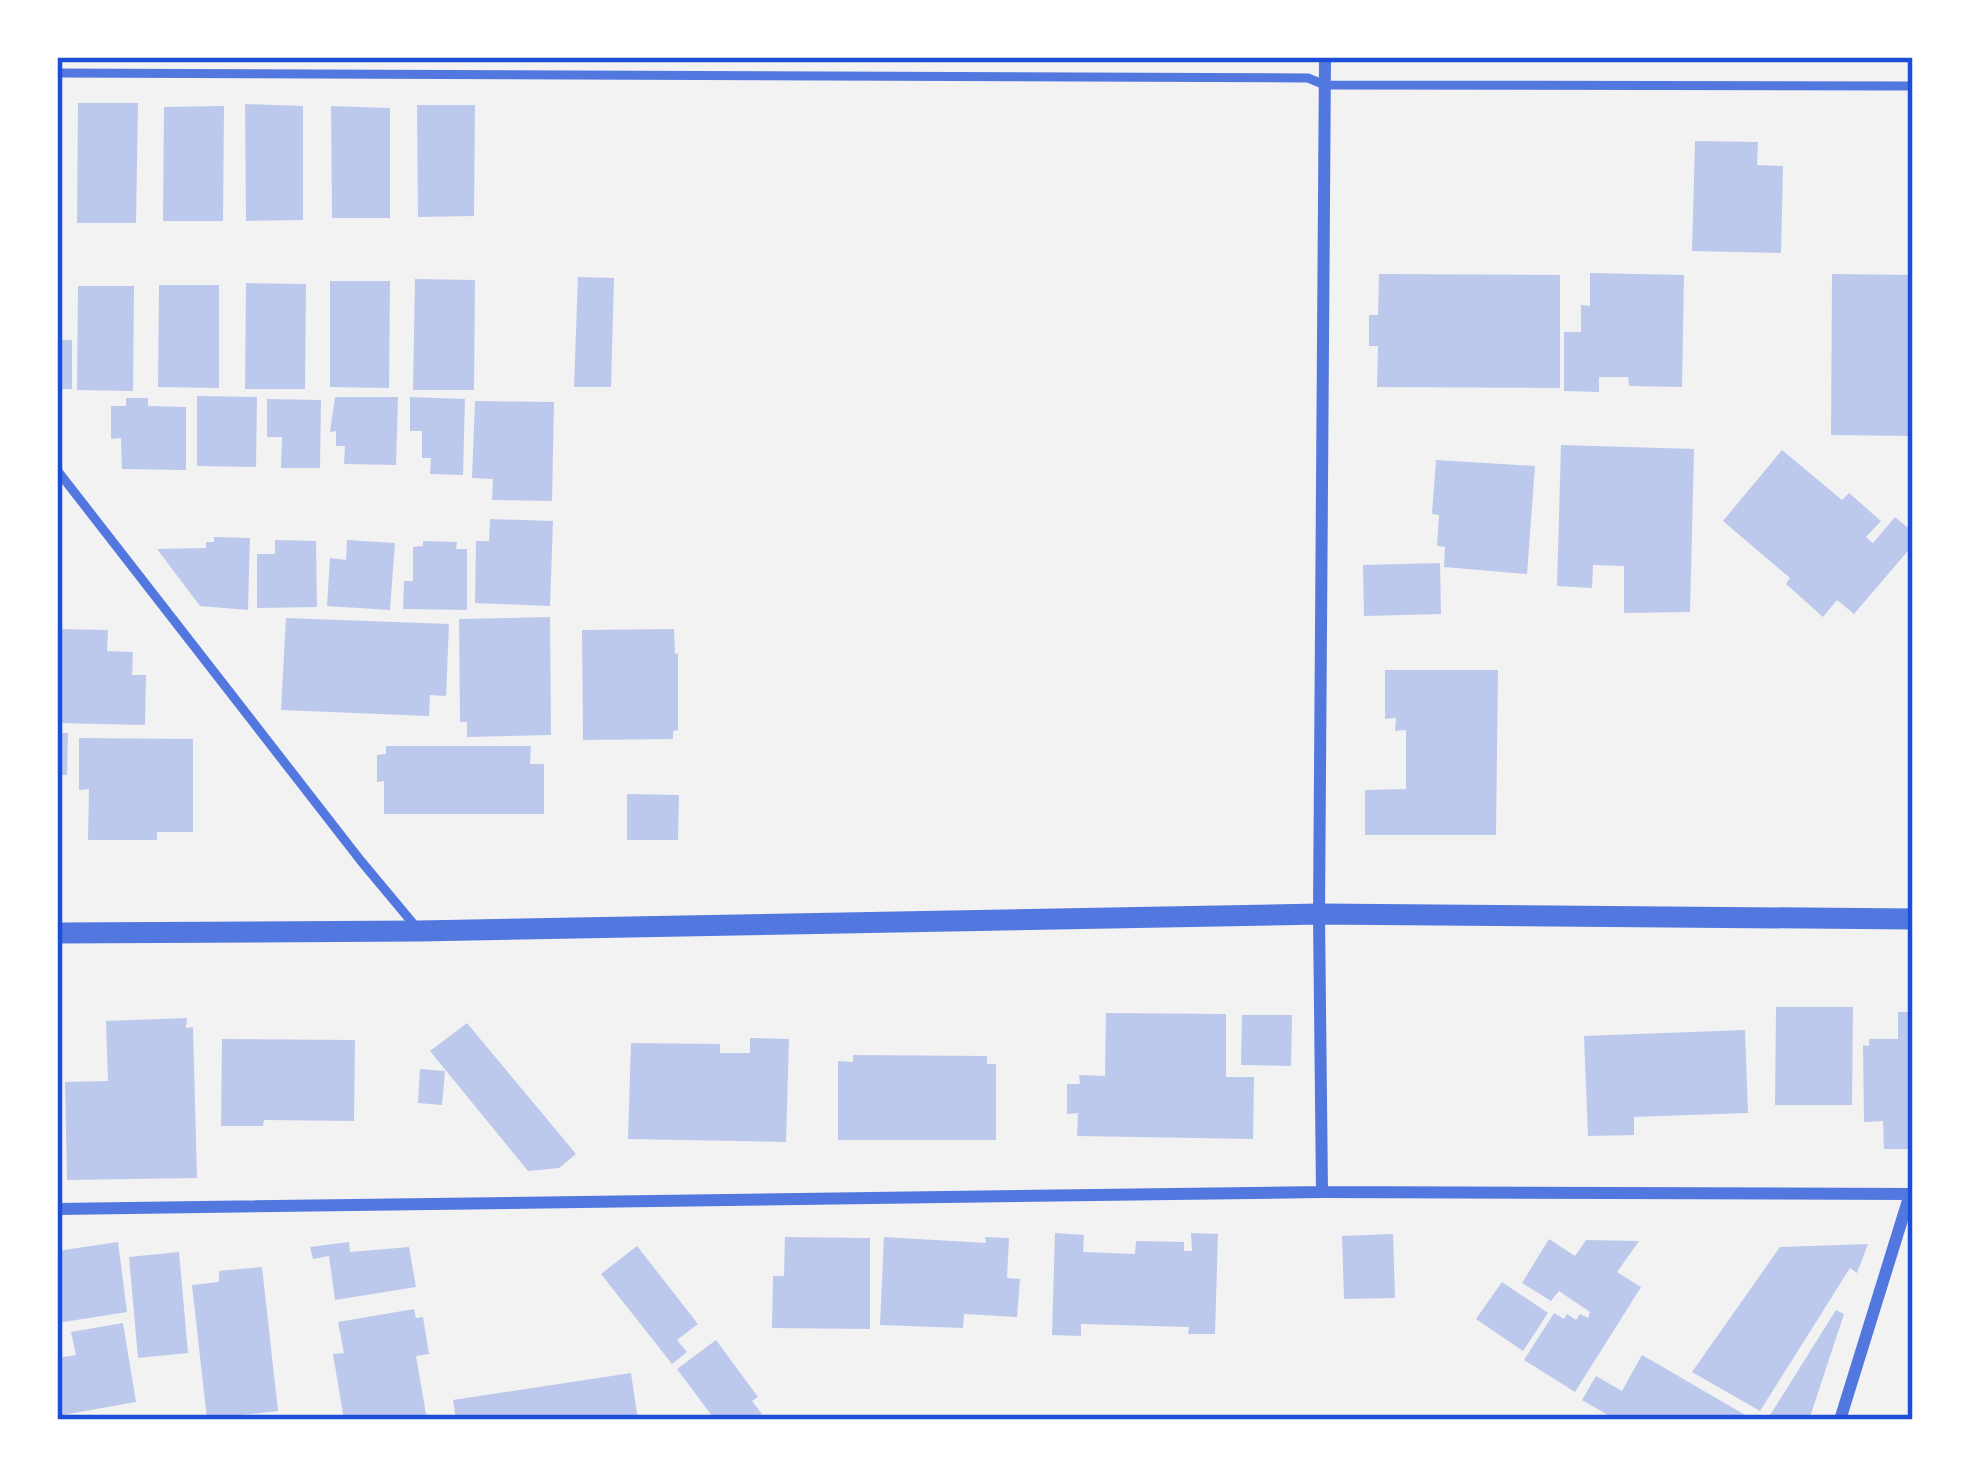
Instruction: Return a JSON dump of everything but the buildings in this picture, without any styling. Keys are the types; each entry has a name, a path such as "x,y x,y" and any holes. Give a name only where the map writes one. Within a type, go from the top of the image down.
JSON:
{"street":[{"path":"1322,1192 1319,914 1325,57"},
{"path":"57,933 1319,914 1913,919"},
{"path":"57,1209 1322,1192 1911,1194 1840,1420"}],"lane":[{"path":"57,73 1308,78 1325,85 1913,86"},
{"path":"57,470 419,931"}]}
